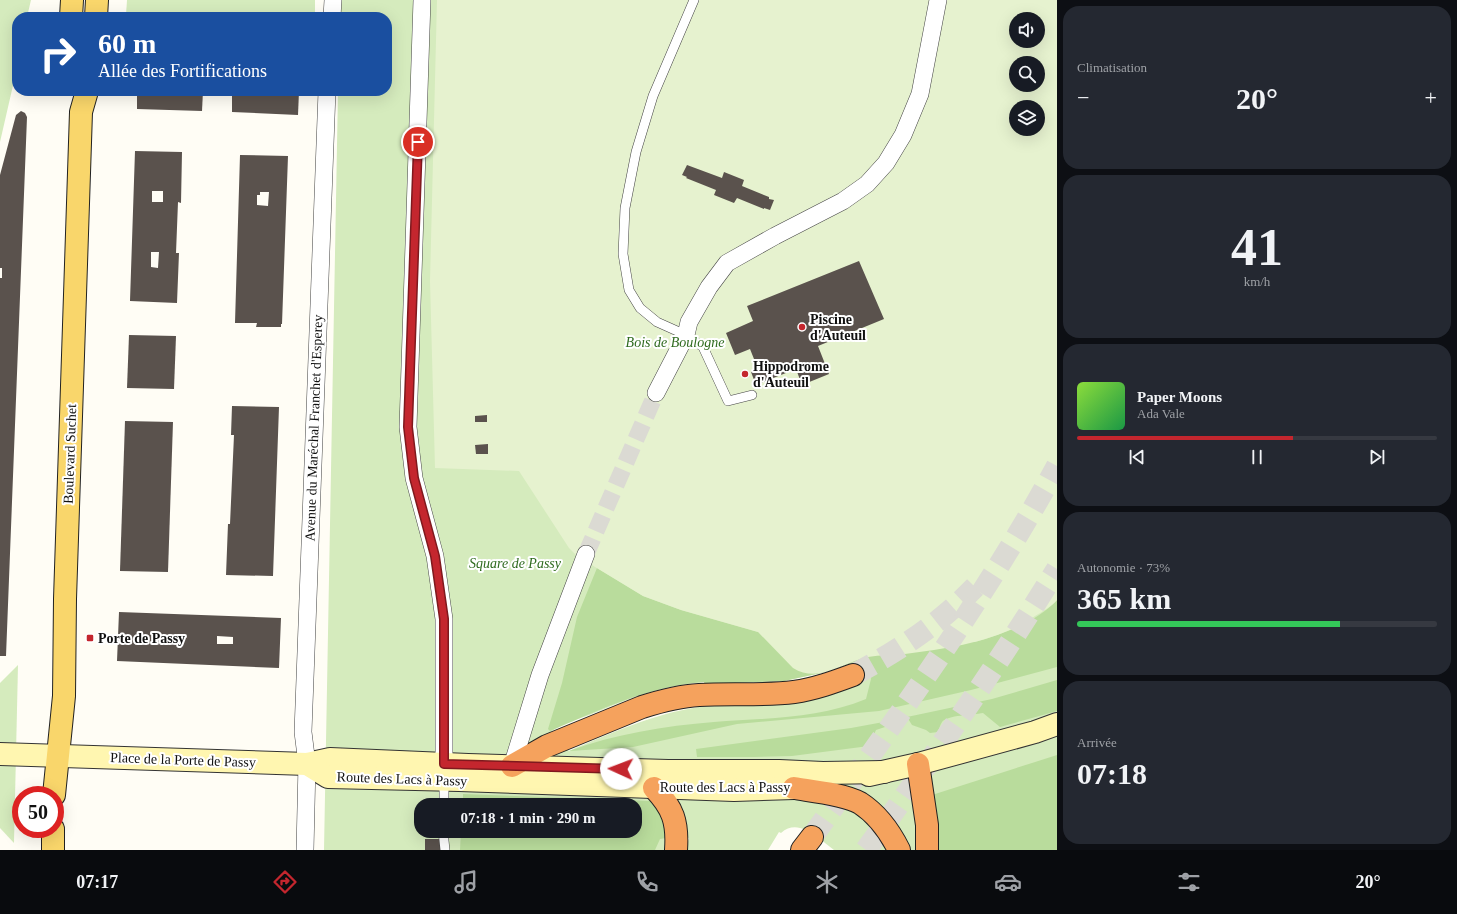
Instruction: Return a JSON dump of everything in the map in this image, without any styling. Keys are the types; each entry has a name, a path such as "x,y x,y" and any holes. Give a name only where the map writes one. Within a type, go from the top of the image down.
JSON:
{"highway":[{"path":"512,766 548,746 642,707 658,702 699,695 770,694 795,692 833,683 853,675"},
{"path":"918,764 927,825 927,850"},
{"path":"654,788 665,799 673,813 677,836 676,850"},
{"path":"794,788 846,798 860,803 888,830 899,850"}],"main road":[{"path":"71,12 72,0"},
{"path":"96,12 97,0"},
{"name":"Boulevard Suchet","path":"76,96 81,112"},
{"name":"Boulevard Suchet","path":"55,786 64,696 65,591 81,112 86,96"},
{"name":"Route des Lacs à Passy","path":"307,764 330,759 444,772 654,788 734,790 794,788 836,783 918,764 1035,732 1057,724"},
{"name":"Place de la Porte de Passy","path":"0,754 307,764"},
{"name":"Route des Lacs à Passy","path":"444,772 512,766 668,771 779,771 823,773 884,772"},
{"path":"53,838 53,850"}],"street":[{"path":"332,12 333,0"},
{"path":"422,0 408,427 414,478 435,556 444,619 444,772"},
{"path":"656,393 686,335 689,322 709,287 728,263 843,200 867,184 886,163 903,135 920,94 938,0"},
{"name":"Avenue du Maréchal Franchet d'Esperey","path":"305,850 307,764 303,732 327,96"},
{"path":"512,766 540,675 586,554"}],"lane":[{"path":"694,0 653,96 636,152 625,208 623,254 629,290 640,308 657,322 686,335 703,347 728,401 752,395"},
{"path":"444,772 444,798"},
{"path":"444,838 445,850"}],"green space":[{"path":"0,0 31,0 28,12 12,12 12,90 0,142"},
{"path":"127,0 315,0 315,12 126,12"},
{"name":"Hippodrome d'Auteuil","path":"341,0 1057,0 1057,850 834,850 809,831 795,827 781,833 779,832 768,850 686,850 689,838 686,837 666,850 324,850 338,96 392,96 392,12 340,12","holes":["848,664 857,682 699,705 699,707 665,714 632,725 569,751 550,732 571,722 660,689 704,682 705,684 784,681 821,673"]},
{"name":"Hippodrome d'Auteuil","path":"437,0 1057,0 1057,600 1047,609 1020,625 989,638 939,649 868,657 822,673 812,674 803,672 793,668 758,632 681,610 643,596 577,556 569,548 519,471 435,468 430,281"},
{"path":"597,568 643,596 681,610 758,632 975,642 1008,631 1030,621 1049,608 1057,600 1057,667 971,690 879,711 737,724 633,747 569,751 622,735 658,728 810,714 848,706 866,699 871,679 867,658 821,673 784,681 705,684 704,682 683,684 663,688 625,700 550,731 548,729 562,683 577,617"},
{"path":"18,665 15,786 12,786 12,838 14,838 14,843 0,828 0,683"},
{"path":"1057,680 1057,711 1000,727 983,713 949,718 942,722 938,732 930,733 912,725 907,717 992,699"},
{"path":"889,721 891,725 876,730 869,746 792,756 697,757 696,749 851,728"},
{"path":"1057,755 1057,850 937,850 932,795"},
{"path":"463,794 570,798 463,798"},
{"path":"642,801 651,801 660,815 667,835 666,838 660,839 655,850 460,850 461,838 642,838"}],"building":[{"path":"137,96 203,96 202,111 137,109"},
{"path":"232,96 299,96 298,115 232,112"},
{"path":"21,111 25,113 27,117 6,656 0,656 0,278 2,278 2,268 0,268 0,175 16,115"},
{"path":"135,151 182,152 181,203 178,202 176,253 179,253 177,303 130,301","holes":["152,191 163,191 163,202 152,202","151,252 159,252 158,268 151,267"]},
{"path":"240,155 288,156 282,324 281,327 256,327 257,323 235,323","holes":["260,192 269,192 268,206 257,205 257,195 260,195"]},
{"path":"687,165 722,178 724,172 744,180 742,186 774,200 770,210 737,198 734,203 714,195 716,190 682,175"},
{"name":"Piscine d'Auteuil","path":"859,261 884,319 818,346 829,374 802,385 796,369 756,385 751,372 758,369 750,349 735,355 726,333 753,321 747,306"},
{"path":"129,335 176,336 174,389 127,388"},
{"path":"232,406 279,407 273,576 226,575 234,435 231,435"},
{"path":"487,415 487,422 475,422 475,416"},
{"path":"125,421 173,422 168,572 120,571"},
{"path":"488,444 488,454 476,454 475,445"},
{"path":"119,612 281,618 279,668 117,661","holes":["217,636 233,637 233,644 217,644"]},
{"path":"425,839 441,839 441,850 425,850"}],"tunnel":[{"path":"586,554 656,393"},
{"path":"812,837 909,701 971,609 1030,515 1057,466"},
{"path":"866,850 964,711 1057,569"},
{"path":"853,675 917,636 947,613 975,587"}],"place":[{"name":"Piscine d'Auteuil","path":"802,327"},
{"name":"Hippodrome d'Auteuil","path":"745,374"},
{"name":"Porte de Passy","path":"90,638"}],"route":[{"path":"418,142 408,427 414,478 435,556 444,619 444,764 621,769"}],"park label":[{"name":"Bois de Boulogne","path":"675,342"},
{"name":"Square de Passy","path":"515,563"}]}
